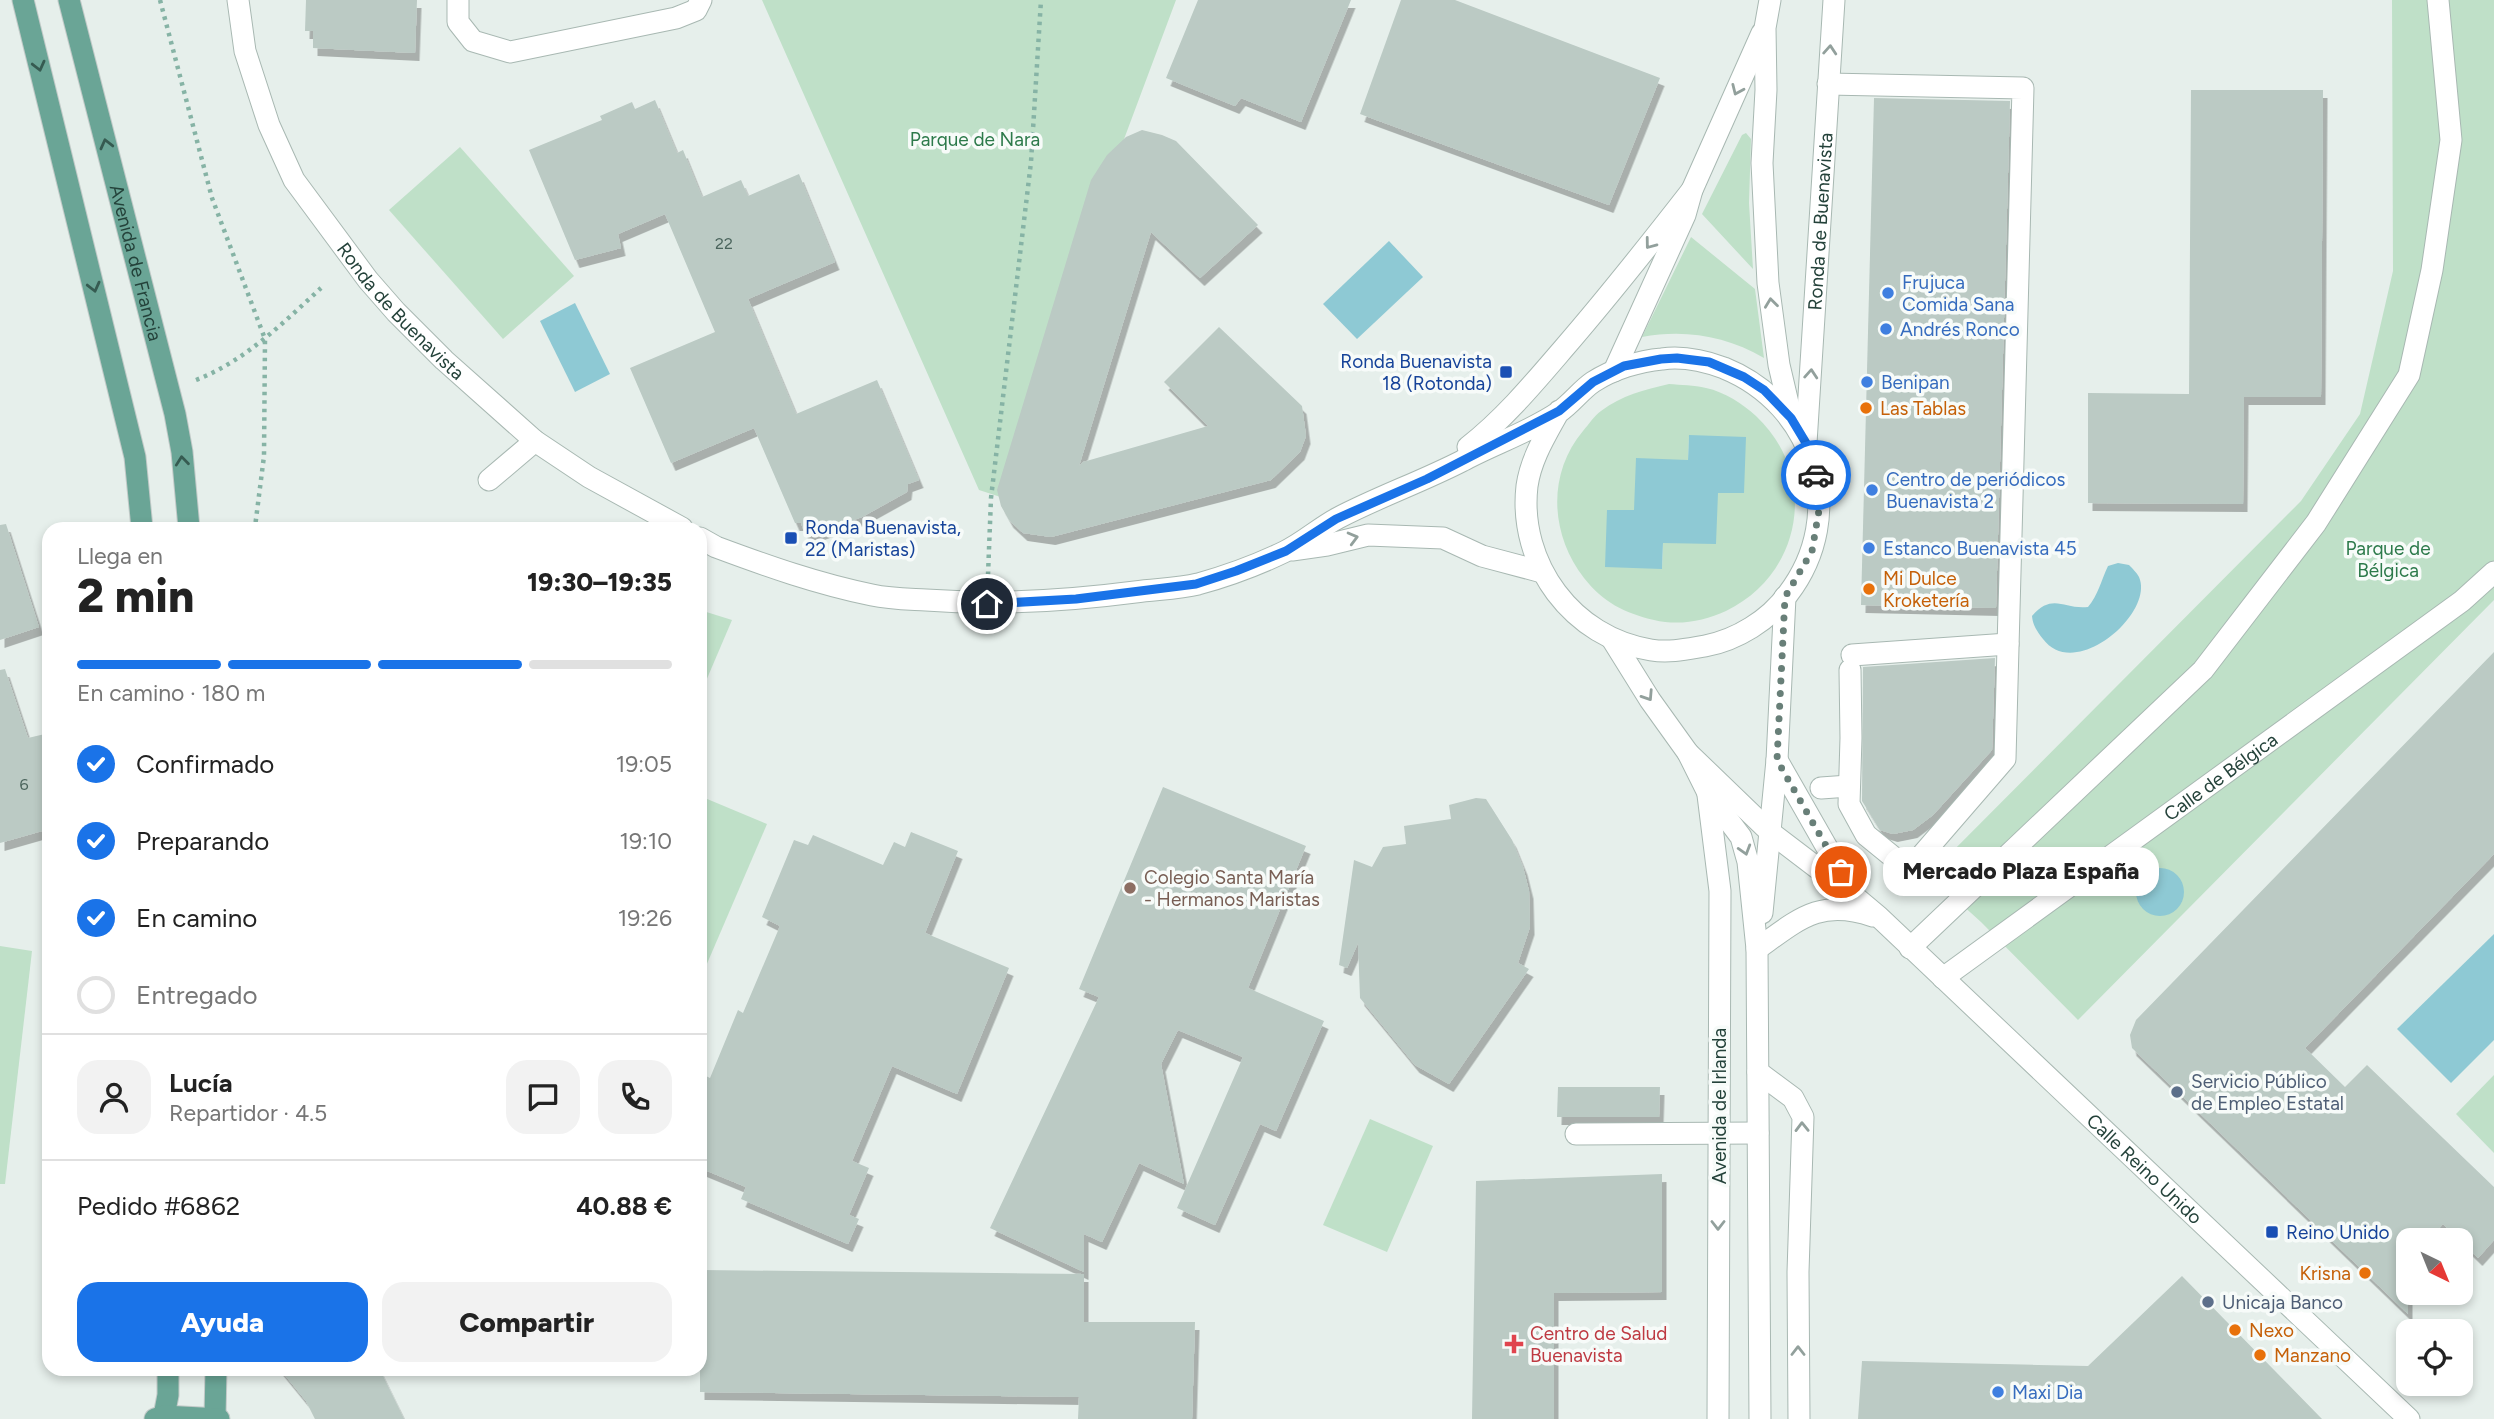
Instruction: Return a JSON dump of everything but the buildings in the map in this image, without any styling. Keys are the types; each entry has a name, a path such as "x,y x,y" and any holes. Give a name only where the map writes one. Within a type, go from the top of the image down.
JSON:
{"main road":[{"path":"23,0 135,457 141,522"},
{"name":"Avenida de Francia","path":"69,0 175,414 182,452 188,522"},
{"path":"168,1376 168,1395 160,1418 217,1418 216,1376"}],"street":[{"name":"Ronda de Buenavista","path":"238,0 245,51 269,125 294,180 368,280 444,359 535,441 590,477 671,522"},
{"path":"458,0 458,23 474,41 510,52 676,18 696,10 701,0"},
{"name":"Ronda de Buenavista","path":"1770,0 1765,28 1766,90 1762,163 1768,283 1779,365 1791,418"},
{"name":"Ronda de Buenavista","path":"1806,443 1834,0"},
{"path":"1910,948 2203,670 2316,523 2409,375 2432,270 2452,141 2438,0"},
{"name":"Ronda de Buenavista","path":"1615,371 1765,28"},
{"path":"1828,84 2022,88 2008,644 2004,759 1909,870 1867,835 1849,804 1851,663 2008,644"},
{"name":"Ronda de Buenavista","path":"1427,479 1487,433 1527,392 1627,274 1692,190"},
{"name":"Ronda de Buenavista","path":"1286,551 1336,519 1427,479 1559,411 1593,382 1624,366 1677,358 1709,362 1744,377 1764,390 1791,418 1806,443 1817,480 1819,510 1812,551 1785,597 1762,621 1724,642 1672,652 1648,650 1612,639 1585,623 1554,592 1542,572 1530,539 1526,515 1527,485 1535,453 1559,411"},
{"path":"489,480 535,441"},
{"name":"Ronda de Buenavista","path":"707,542 820,584 878,597 987,604 1076,599 1196,584 1286,551 1368,535 1443,538 1482,556 1542,572"},
{"name":"Calle de Bélgica","path":"1943,978 2462,601 2494,572"},
{"name":"Avenida de Irlanda","path":"1757,949 1777,760 1785,597"},
{"name":"Avenida de Irlanda","path":"1612,639 1650,700 1688,753 1708,793 1741,837 1748,862 1757,949 1760,1419"},
{"name":"Calle Reino Unido","path":"1688,753 1770,832 1879,917 2409,1419"},
{"name":"Calle Reino Unido","path":"1777,760 1854,896"},
{"path":"1821,788 1849,786"},
{"name":"Avenida de Irlanda","path":"1708,793 1720,891 1718,1419"},
{"path":"1757,949 1784,930 1826,909 1850,908 1879,917"},
{"name":"Avenida de Irlanda","path":"1758,1072 1793,1098 1803,1117 1798,1272 1799,1419"},
{"path":"1576,1134 1758,1133"}],"path":[{"path":"160,0 212,198 265,339 264,456 256,522"},
{"path":"987,604 991,498 1031,162 1041,0"},
{"path":"196,380 219,372 265,339 321,289"}],"green space":[{"name":"Parque de Nara","path":"762,0 1176,0 1105,190 1013,501 979,490"},
{"name":"Parque de Bélgica","path":"2392,0 2494,0 2494,600 2078,1020 1981,922 1929,875 2301,501 2360,414 2393,271"},
{"path":"1746,133 1751,139 1749,203 1753,269 1702,214 1742,135"},
{"path":"460,147 574,276 503,339 389,210"},
{"path":"1691,237 1755,289 1764,358 1735,344 1705,336 1674,334 1642,337"},
{"path":"1669,384 1697,386 1720,392 1756,416 1776,440 1789,466 1794,494 1793,522 1786,549 1772,573 1752,594 1726,611 1691,622 1673,623 1624,610 1591,586 1564,543 1557,504 1563,466 1571,448 1596,415 1617,401","holes":["1689,436 1744,493 1718,493 1663,543 1662,569 1634,511 1688,460"]},
{"path":"707,612 732,620 707,679"},
{"path":"707,799 767,824 707,964"},
{"path":"0,946 32,951 5,1184 0,1184"},
{"path":"2494,1075 2494,1153 2456,1114"},
{"path":"1370,1119 1433,1146 1387,1252 1323,1225"}],"water":[{"path":"1389,241 1423,277 1357,339 1323,304"},
{"path":"575,303 610,374 575,392 540,321"},
{"path":"1689,435 1746,437 1744,493 1718,493 1716,544 1663,543 1662,569 1605,567 1607,510 1634,510 1636,458 1688,460"},
{"path":"2118,563 2129,565 2136,572 2141,592 2135,608 2124,624 2109,638 2092,648 2074,653 2057,650 2043,639 2034,626 2032,616 2039,609 2053,603 2088,607 2108,566"},
{"path":"2160,868 2177,875 2184,892 2177,909 2160,916 2143,909 2136,892 2143,875"},
{"path":"2494,934 2494,1040 2451,1083 2397,1029"}],"way so far":[{"path":"1816,475 1819,510 1812,551 1785,597 1777,760 1841,872"}],"place":[{"name":"Frujuca Comida Sana","path":"1888,293"},
{"name":"Andrés Ronco","path":"1886,329"},
{"name":"Ronda Buenavista 18 (Rotonda)","path":"1506,372"},
{"name":"Benipan","path":"1867,382"},
{"name":"Las Tablas","path":"1866,408"},
{"name":"Centro de periódicos Buenavista 2","path":"1872,490"},
{"name":"Ronda Buenavista, 22 (Maristas)","path":"791,538"},
{"name":"Estanco Buenavista 45","path":"1869,548"},
{"name":"Mi Dulce Kroketería","path":"1869,589"},
{"name":"Mercado Plaza España","path":"1841,872"},
{"name":"Colegio Santa María - Hermanos Maristas","path":"1130,888"},
{"name":"Servicio Público de Empleo Estatal","path":"2177,1092"},
{"name":"Reino Unido","path":"2272,1232"},
{"name":"Krisna","path":"2365,1273"},
{"name":"Unicaja Banco","path":"2208,1302"},
{"name":"Nexo","path":"2235,1330"},
{"name":"Centro de Salud Buenavista","path":"1514,1344"},
{"name":"Manzano","path":"2260,1355"},
{"name":"Maxi Dia","path":"1998,1392"}],"route":[{"path":"987,604 1076,599 1196,584 1236,571 1286,551 1336,519 1427,479 1559,411 1593,382 1624,366 1661,359 1709,362 1744,377 1764,390 1791,418 1806,443 1816,475"}]}
